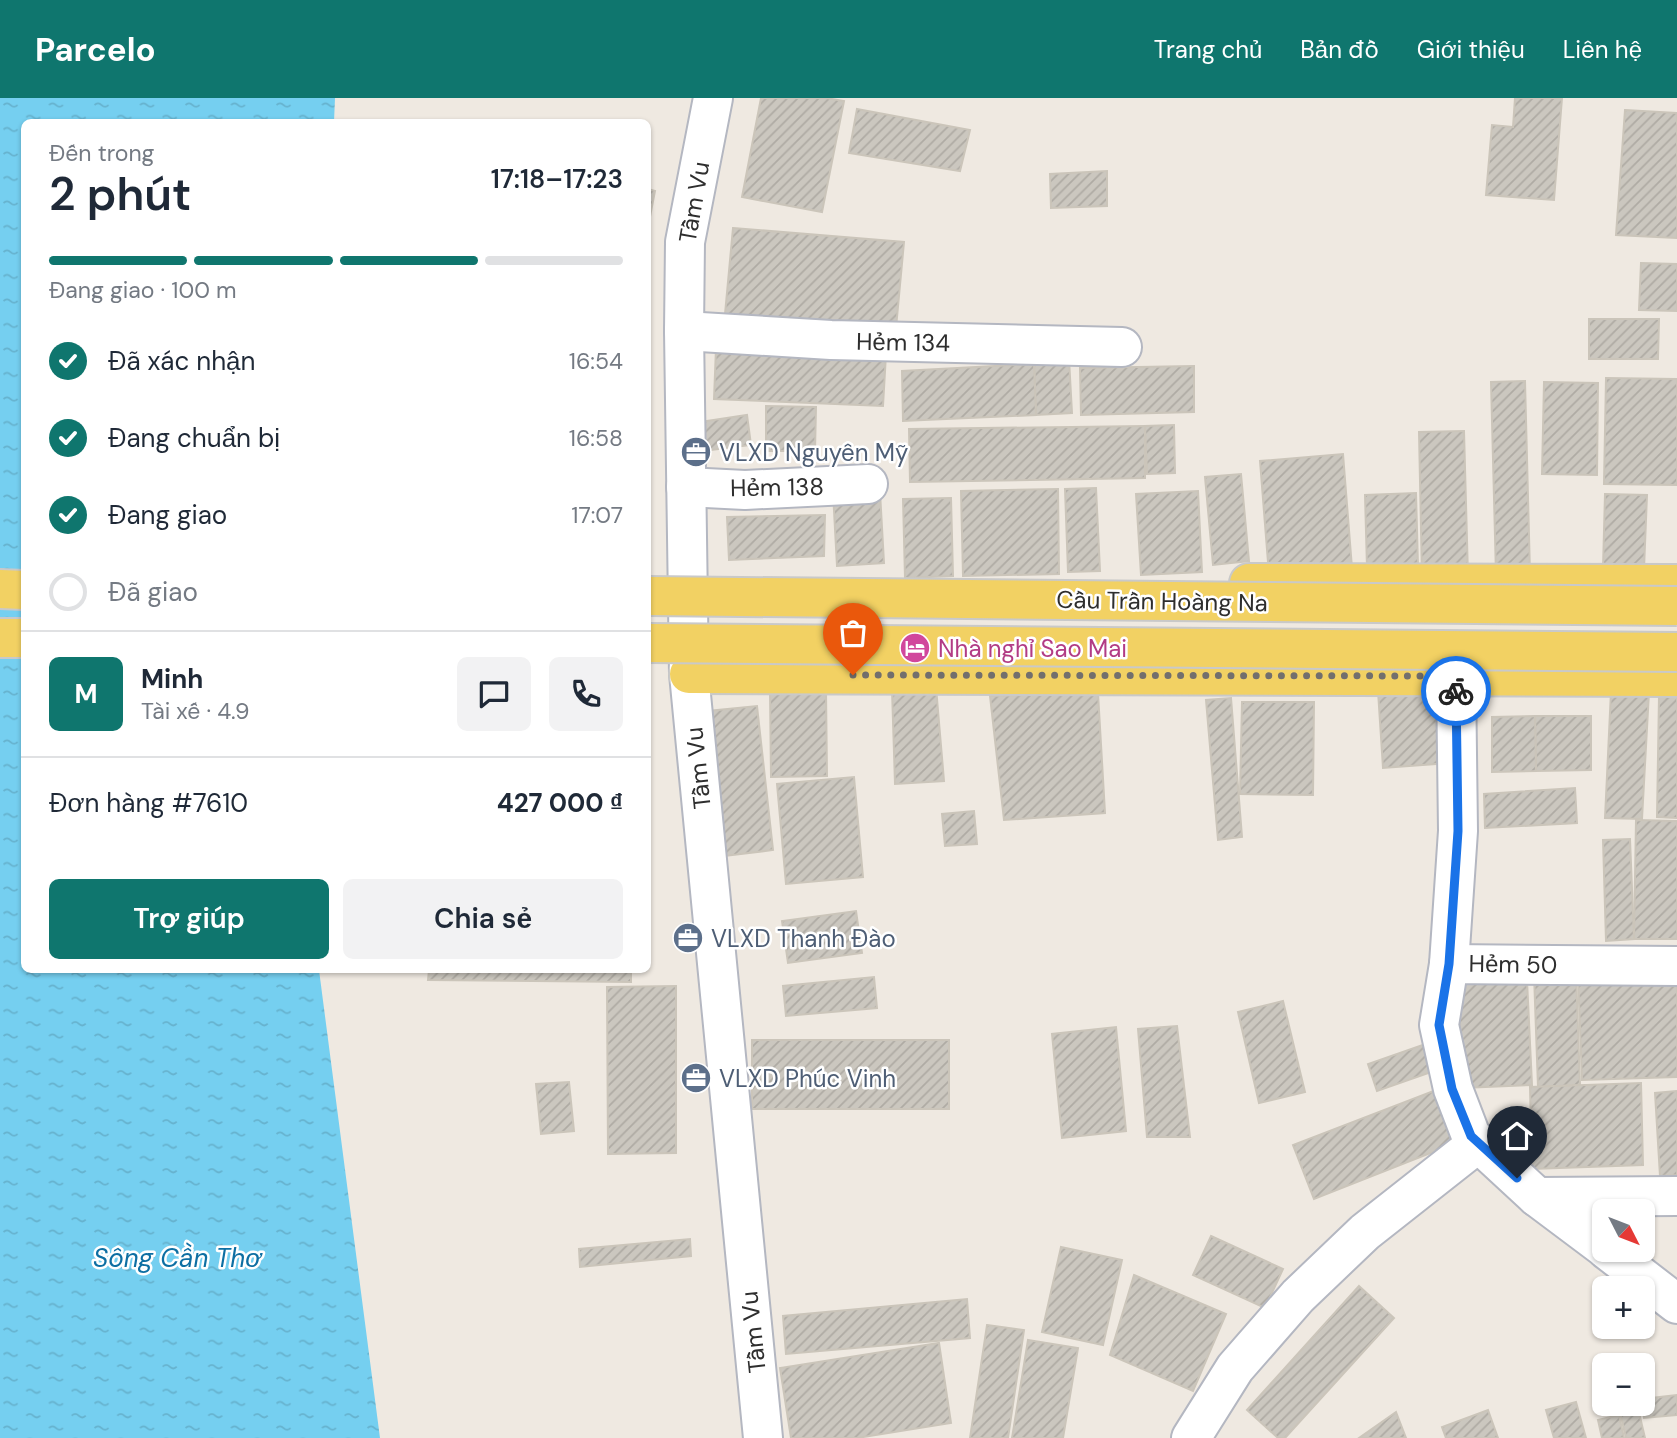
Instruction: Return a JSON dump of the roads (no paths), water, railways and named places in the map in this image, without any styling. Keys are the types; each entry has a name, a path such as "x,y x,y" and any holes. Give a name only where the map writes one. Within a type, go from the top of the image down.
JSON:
{"main road":[{"path":"687,582 1677,584"},
{"path":"0,589 21,590"},
{"name":"Cầu Trần Hoàng Na","path":"651,596 1677,606"},
{"path":"0,638 21,638"},
{"name":"Cầu Trần Hoàng Na","path":"651,643 1677,652"},
{"path":"689,674 1677,677"}],"street":[{"name":"Tầm Vu","path":"713,98 685,242 689,674 763,1438"},
{"name":"Hẻm 134","path":"684,331 831,340 1122,347"},
{"name":"Hẻm 138","path":"686,487 745,490 868,484"},
{"path":"1449,964 1458,831 1456,676"},
{"name":"Hẻm 50","path":"1592,1238 1537,1196 1471,1136 1452,1089 1439,1025 1449,964 1677,966"},
{"path":"1191,1438 1235,1368 1298,1296 1365,1232 1478,1143"},
{"path":"1537,1196 1677,1196"},
{"name":"Hẻm 50","path":"1623,1262 1677,1304"}],"water":[{"name":"Sông Cần Thơ","path":"0,98 335,98 334,119 21,119 21,973 319,973 380,1438 0,1438"}],"place":[{"name":"VLXD Nguyên Mỹ","path":"696,452"},
{"name":"Nhà nghỉ Sao Mai","path":"915,648"},
{"name":"VLXD Thanh Đào","path":"688,938"},
{"name":"VLXD Phúc Vinh","path":"696,1078"}]}
